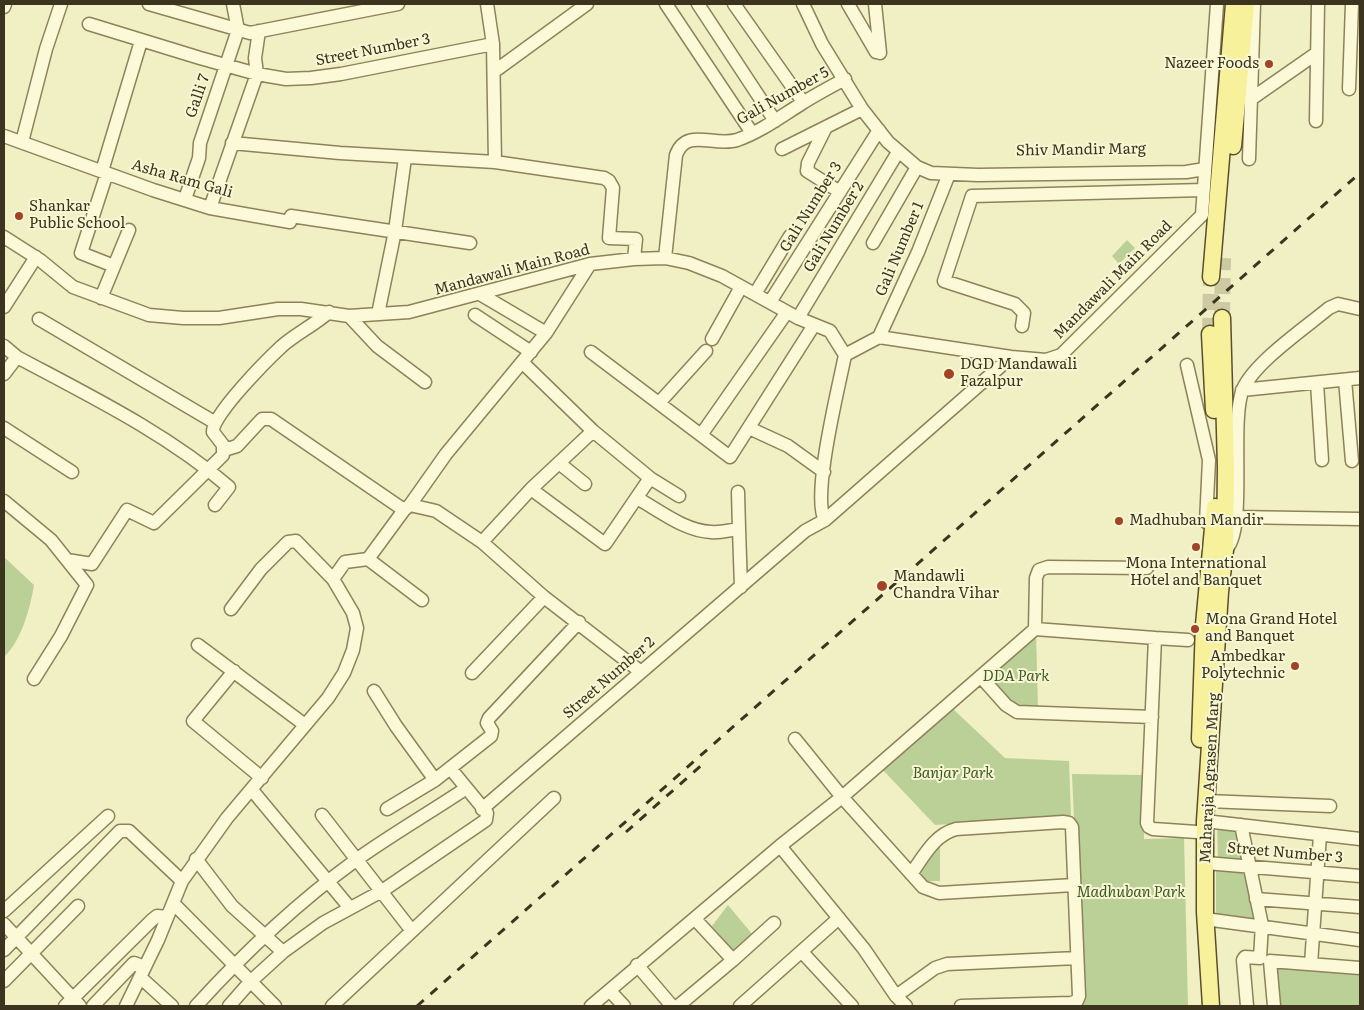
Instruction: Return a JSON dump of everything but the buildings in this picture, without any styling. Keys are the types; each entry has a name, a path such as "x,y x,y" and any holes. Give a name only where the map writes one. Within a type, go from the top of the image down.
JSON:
{"main road":[{"path":"1211,277 1234,4"},
{"path":"1223,258 1246,4"},
{"name":"Maharaja Agrasen Marg","path":"1211,1006 1202,872 1201,827 1204,626 1225,550 1226,468 1222,318"},
{"name":"Maharaja Agrasen Marg","path":"1201,827 1207,801 1214,591 1210,569 1217,473 1210,334"},
{"name":"Maharaja Agrasen Marg","path":"1201,1006 1195,910 1202,872"}],"street":[{"path":"22,142 46,49 61,4"},
{"path":"149,4 250,33 398,4"},
{"name":"Galli 7","path":"185,199 199,158 200,143 238,30 234,4"},
{"path":"487,4 493,44 495,162"},
{"path":"494,71 587,4"},
{"path":"666,4 752,133"},
{"path":"698,4 774,121"},
{"path":"734,4 803,102"},
{"path":"848,4 878,53 875,4"},
{"name":"Mandawali Main Road","path":"879,337 1011,357 1046,360 1060,355 1202,214 1203,190 1200,169 1217,4"},
{"path":"1249,159 1254,4"},
{"path":"1316,121 1318,4"},
{"path":"1350,89 1352,4"},
{"name":"Shiv Mandir Marg","path":"808,5 822,44 862,108 898,152 917,167 930,173 968,173 978,168 1068,169 1186,166 1200,169"},
{"name":"Street Number 3","path":"90,24 226,66 286,79 311,78 493,44"},
{"path":"210,208 257,74 255,58 259,31"},
{"path":"114,266 80,253 141,41"},
{"path":"1251,99 1317,53"},
{"name":"Gali Number 5","path":"665,258 676,155 679,146 686,140 694,138 718,143 736,140 774,121 803,102 845,79"},
{"path":"782,149 862,108"},
{"path":"826,127 808,164 807,171 840,192"},
{"name":"Gali Number 3","path":"770,302 879,130"},
{"name":"Asha Ram Gali","path":"4,136 210,208 290,222 291,216 470,243"},
{"path":"232,143 405,158 495,162 604,178 609,181 612,196 609,238 636,239 634,259"},
{"name":"Gali Number 2","path":"700,435 792,315 898,152"},
{"path":"378,314 395,231 405,158"},
{"path":"873,243 917,167"},
{"path":"1068,169 1068,192"},
{"name":"Gali Number 1","path":"879,337 918,252 949,174"},
{"path":"1022,326 1024,313 1015,304 944,280 972,196 1068,192 1203,190"},
{"path":"100,298 129,230"},
{"path":"755,294 790,236"},
{"name":"Mandawali Main Road","path":"4,237 36,257 73,287 149,315 183,318 219,318 278,309 329,312 349,316 426,309 590,264 665,258 689,263 755,294 792,315 830,331 845,356"},
{"path":"4,307 36,257"},
{"path":"368,559 446,454 546,333 590,264"},
{"path":"712,339 741,287"},
{"path":"480,294 546,333"},
{"path":"1225,550 1233,542 1242,390 1253,372 1329,308 1338,304 1360,309"},
{"path":"73,563 92,564 127,510 154,523 176,499 209,470 223,455 224,450 213,432 214,422 283,345 329,312"},
{"path":"475,315 531,352"},
{"path":"349,316 377,346 425,382"},
{"path":"39,319 214,422"},
{"path":"591,352 730,457 814,325"},
{"path":"825,520 821,512 824,472 830,426 845,356 879,337"},
{"path":"4,346 16,357 150,429 209,470 229,487 215,505"},
{"path":"659,403 706,351"},
{"path":"4,374 16,357"},
{"name":"Street Number 2","path":"482,809 806,531 825,520 1011,357"},
{"path":"523,363 593,431 650,478 679,496"},
{"path":"1187,365 1209,460 1205,544 1210,569"},
{"path":"1242,390 1360,378"},
{"path":"1345,380 1352,461"},
{"path":"1317,383 1322,460"},
{"path":"224,450 237,446 262,419 271,419 407,507 436,511 482,542 544,597 641,672"},
{"path":"4,428 72,472"},
{"path":"749,428 788,446 824,472"},
{"path":"482,542 531,489 593,431"},
{"path":"559,463 585,484"},
{"path":"531,489 604,544 638,498 650,478"},
{"path":"738,492 741,587"},
{"path":"638,498 696,530 713,532 739,529"},
{"path":"4,501 51,540 73,563 87,585 61,636 34,679"},
{"path":"1235,517 1360,519"},
{"path":"126,1006 168,917 182,880 227,818 305,725 344,673 353,650 357,628 354,612 333,578 296,541 288,542 261,569 230,609"},
{"path":"333,578 345,562 368,559 422,600"},
{"path":"1036,629 1036,578 1040,570 1048,567 1148,568"},
{"path":"472,673 544,597"},
{"path":"387,809 435,780 491,736 492,730 487,723 489,718 578,622"},
{"path":"591,1006 780,846 842,797 1036,629 1188,640"},
{"path":"1155,638 1147,823 1149,828 1240,825 1360,840"},
{"path":"198,645 305,725"},
{"path":"234,671 192,721 262,778"},
{"path":"981,677 1006,705 1017,712 1152,717"},
{"path":"374,691 396,726 435,780"},
{"path":"795,738 842,797 923,887 939,893 1074,885"},
{"path":"229,1006 250,982 283,952 322,923 382,891 486,820 487,813 465,789 450,768"},
{"path":"196,1006 263,935 328,882 358,859 465,789"},
{"path":"252,790 350,908"},
{"path":"332,1006 554,798"},
{"path":"1207,801 1330,806"},
{"path":"322,814 412,931"},
{"path":"4,911 108,816"},
{"path":"911,874 935,840 945,832 956,829 1063,822 1069,823 1072,828 1077,1001 1071,1003 961,1006"},
{"path":"1240,825 1262,925 1260,958 1245,957 1243,960 1247,1006"},
{"path":"4,950 120,831 129,831 182,880"},
{"path":"1311,964 1320,834"},
{"path":"780,846 864,949 896,996 906,1006"},
{"path":"196,859 227,900 283,952"},
{"name":"Street Number 3","path":"1202,872 1227,864 1360,876"},
{"path":"1256,899 1360,907"},
{"path":"173,903 275,1006"},
{"path":"4,980 78,906"},
{"path":"4,924 72,1004 156,916 168,917"},
{"path":"740,1006 839,918"},
{"path":"695,919 733,960"},
{"path":"1205,919 1262,925 1360,940"},
{"path":"678,1006 774,923"},
{"path":"802,952 852,1006"},
{"path":"896,996 935,968 946,964 1077,958"},
{"path":"1274,1006 1270,961 1360,968"},
{"path":"94,1006 134,963 172,1006"},
{"path":"637,966 672,1006"},
{"path":"610,991 624,1006"}],"green space":[{"path":"1127,240 1135,248 1119,264 1112,256"},
{"path":"4,557 34,585 20,633 16,642 4,657"},
{"name":"DDA Park","path":"1036,632 1038,709 1018,709 986,677"},
{"name":"Banjar Park","path":"952,708 1005,758 1069,761 1071,816 935,825 881,768"},
{"name":"Madhuban Park","path":"1072,774 1143,775 1144,839 1184,838 1188,1006 1082,1006"},
{"path":"1217,825 1239,828 1245,864 1218,862"},
{"path":"940,836 940,881 915,881 916,873"},
{"path":"1216,866 1248,869 1258,924 1216,918"},
{"path":"728,905 753,935 733,952 712,926"},
{"path":"1272,962 1360,971 1360,1006 1277,1006"}],"tunnel":[{"path":"1222,318 1223,258"},
{"path":"1210,334 1211,277"}],"railway":[{"path":"417,1006 1360,173"},
{"path":"626,832 704,763"}],"place":[{"name":"Nazeer Foods","path":"1269,64"},
{"name":"Shankar Public School","path":"19,216"},
{"name":"DGD Mandawali Fazalpur","path":"949,374"},
{"name":"Madhuban Mandir","path":"1119,521"},
{"name":"Mona International Hotel and Banquet","path":"1196,547"},
{"name":"Mandawli Chandra Vihar","path":"882,586"},
{"name":"Mona Grand Hotel and Banquet","path":"1195,629"},
{"name":"Ambedkar Polytechnic","path":"1295,666"}]}
